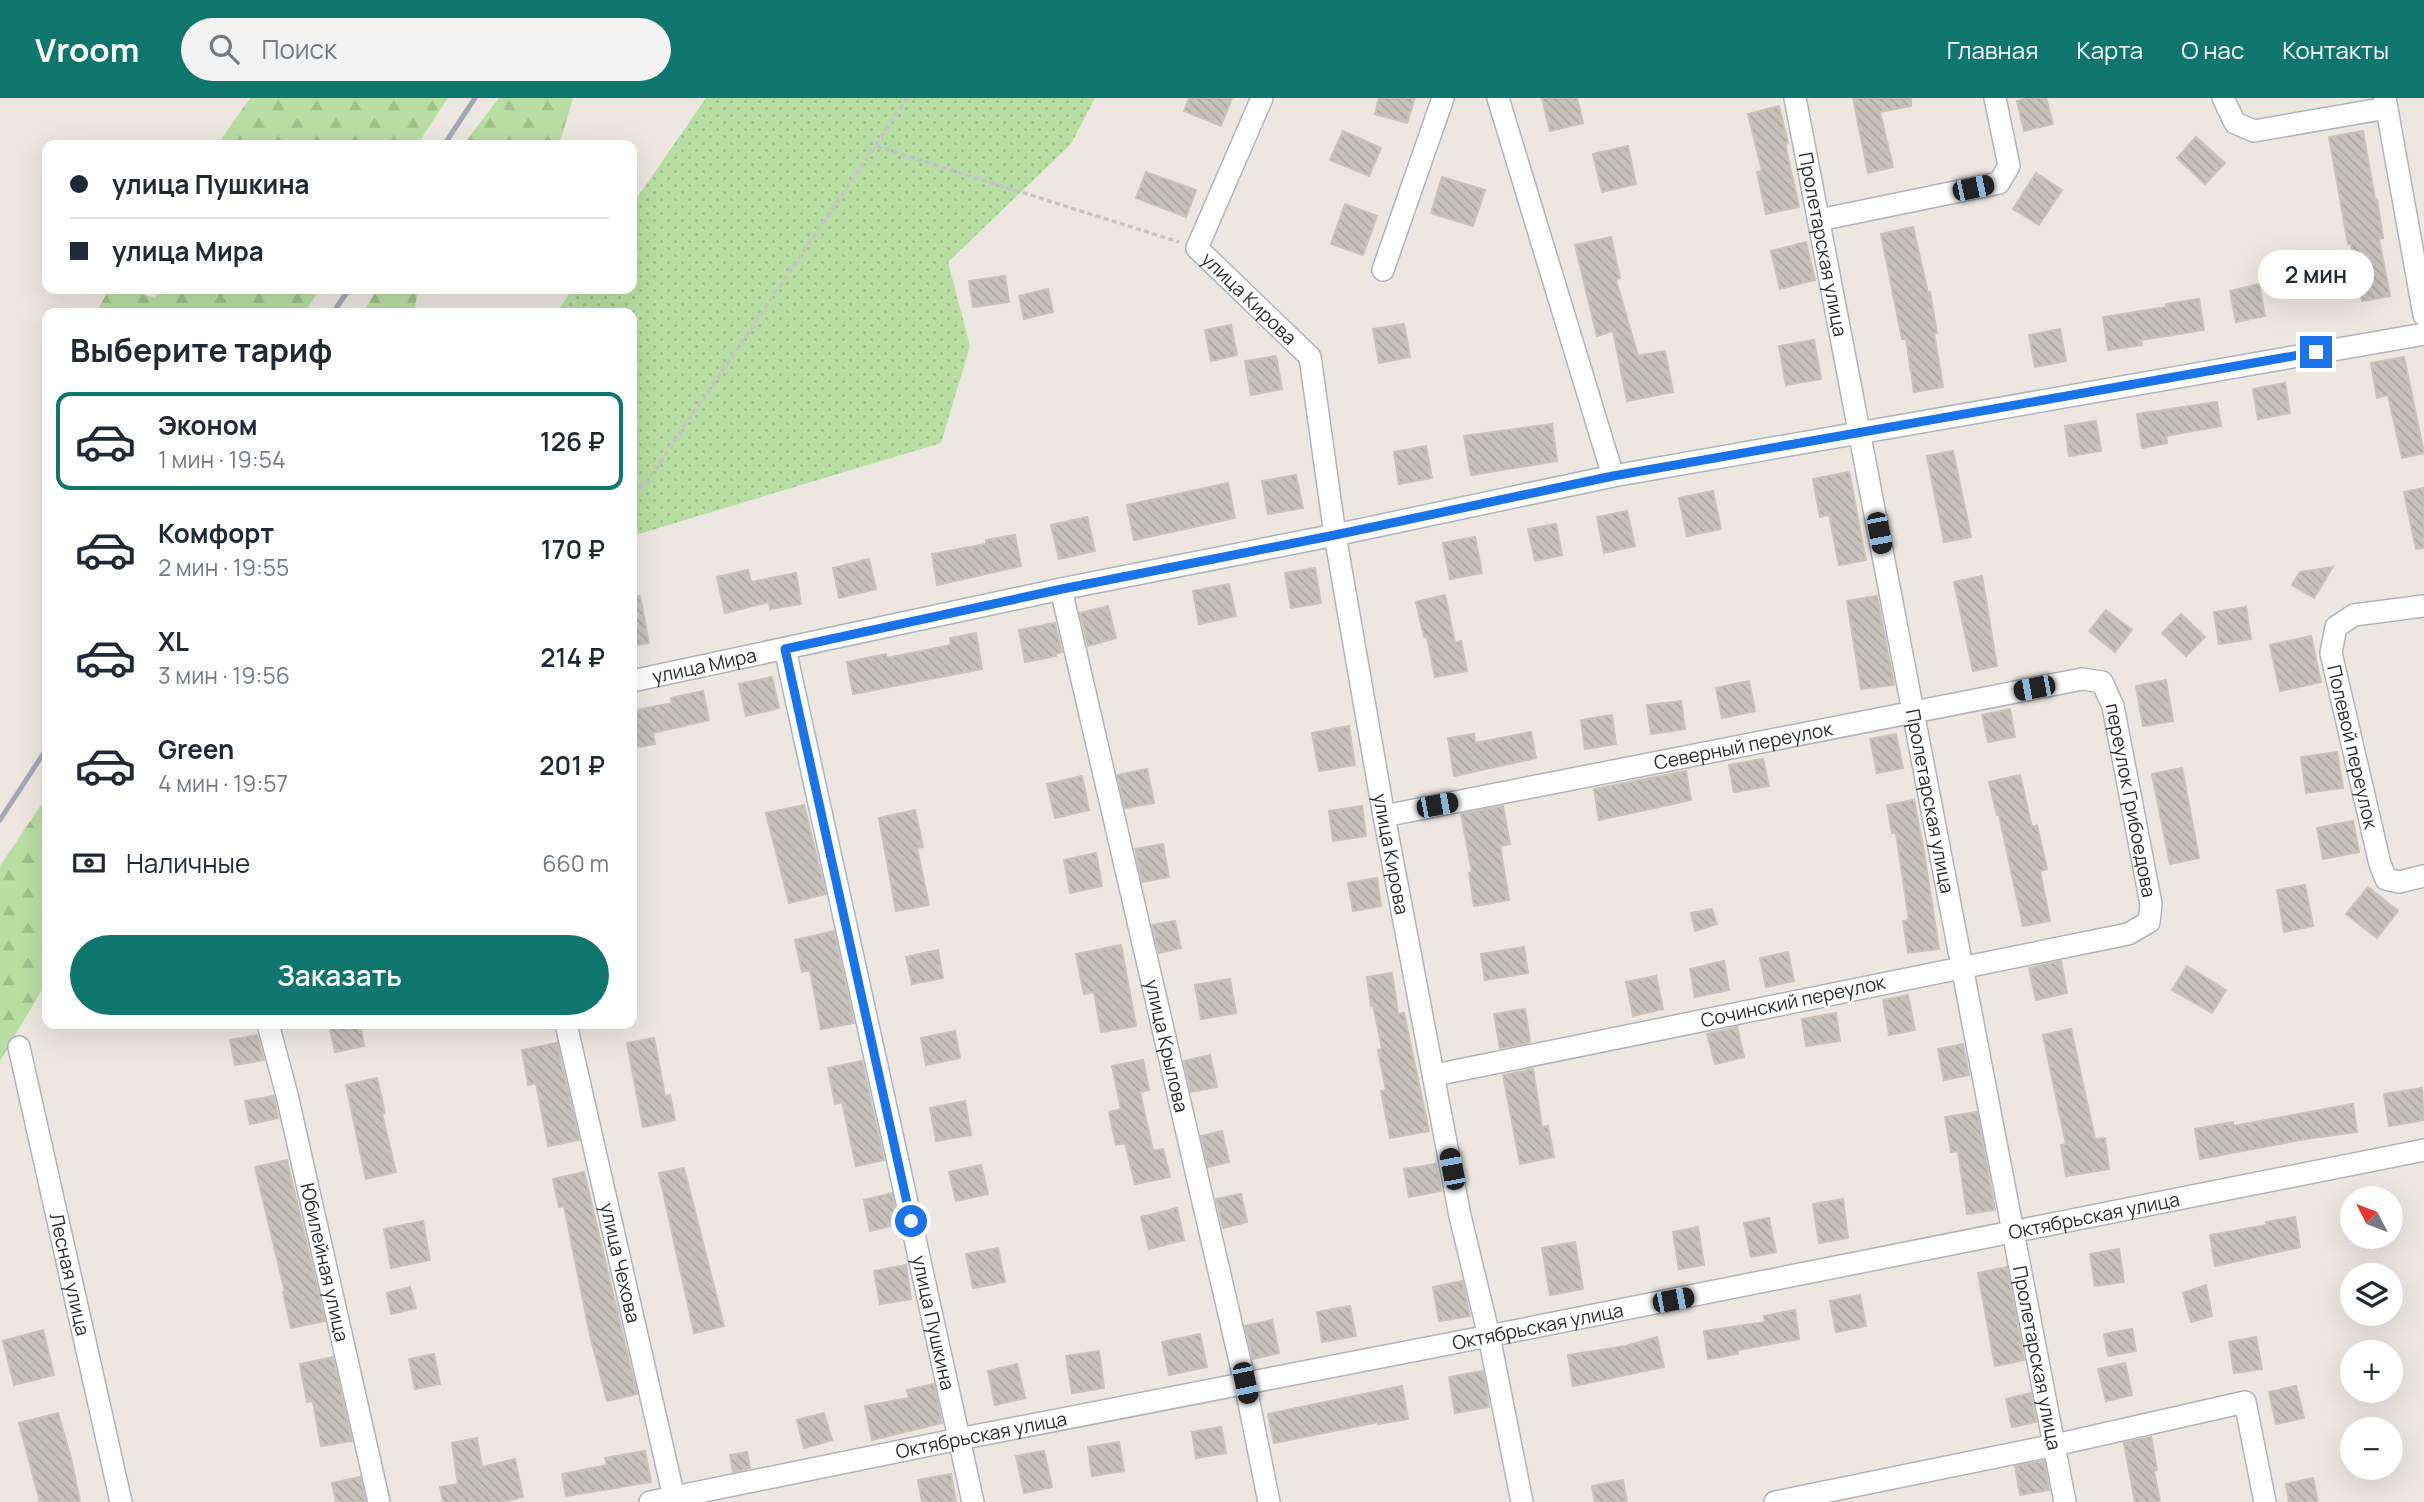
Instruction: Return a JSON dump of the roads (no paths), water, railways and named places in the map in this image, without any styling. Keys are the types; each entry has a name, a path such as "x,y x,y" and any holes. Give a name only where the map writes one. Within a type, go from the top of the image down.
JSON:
{"street":[{"name":"улица Кирова","path":"1262,98 1197,248 1310,357 1335,535 1384,816 1460,1216 1489,1336 1522,1502"},
{"path":"1383,270 1443,98"},
{"path":"1498,98 1613,476"},
{"name":"Пролетарская улица","path":"1795,98 2066,1502"},
{"path":"1819,220 1999,183 2008,166 1995,98"},
{"path":"2223,98 2235,123 2253,131 2386,103 2424,315"},
{"name":"улица Мира","path":"637,680 1613,476 2424,334"},
{"name":"улица Крылова","path":"1062,589 1245,1383 1269,1502"},
{"name":"Полевой переулок","path":"2424,606 2354,615 2336,627 2331,653 2380,864 2386,879 2399,882 2424,876"},
{"name":"улица Пушкина","path":"785,649 973,1502"},
{"name":"Северный переулок","path":"1384,816 2082,679 2102,682"},
{"name":"переулок Грибоедова","path":"2102,682 2113,706 2151,904 2149,922"},
{"name":"Сочинский переулок","path":"1435,1075 2128,934 2149,922"},
{"name":"Юбилейная улица","path":"269,1029 379,1502"},
{"name":"улица Чехова","path":"567,1029 674,1500"},
{"name":"Лесная улица","path":"19,1047 121,1502"},
{"name":"Октябрьская улица","path":"650,1502 674,1500 959,1439 2424,1150"},
{"path":"1774,1502 1814,1498 2245,1402 2265,1502"}],"railway":[{"path":"447,140 475,98"},
{"path":"336,308 346,294"},
{"path":"0,820 42,756"}]}
